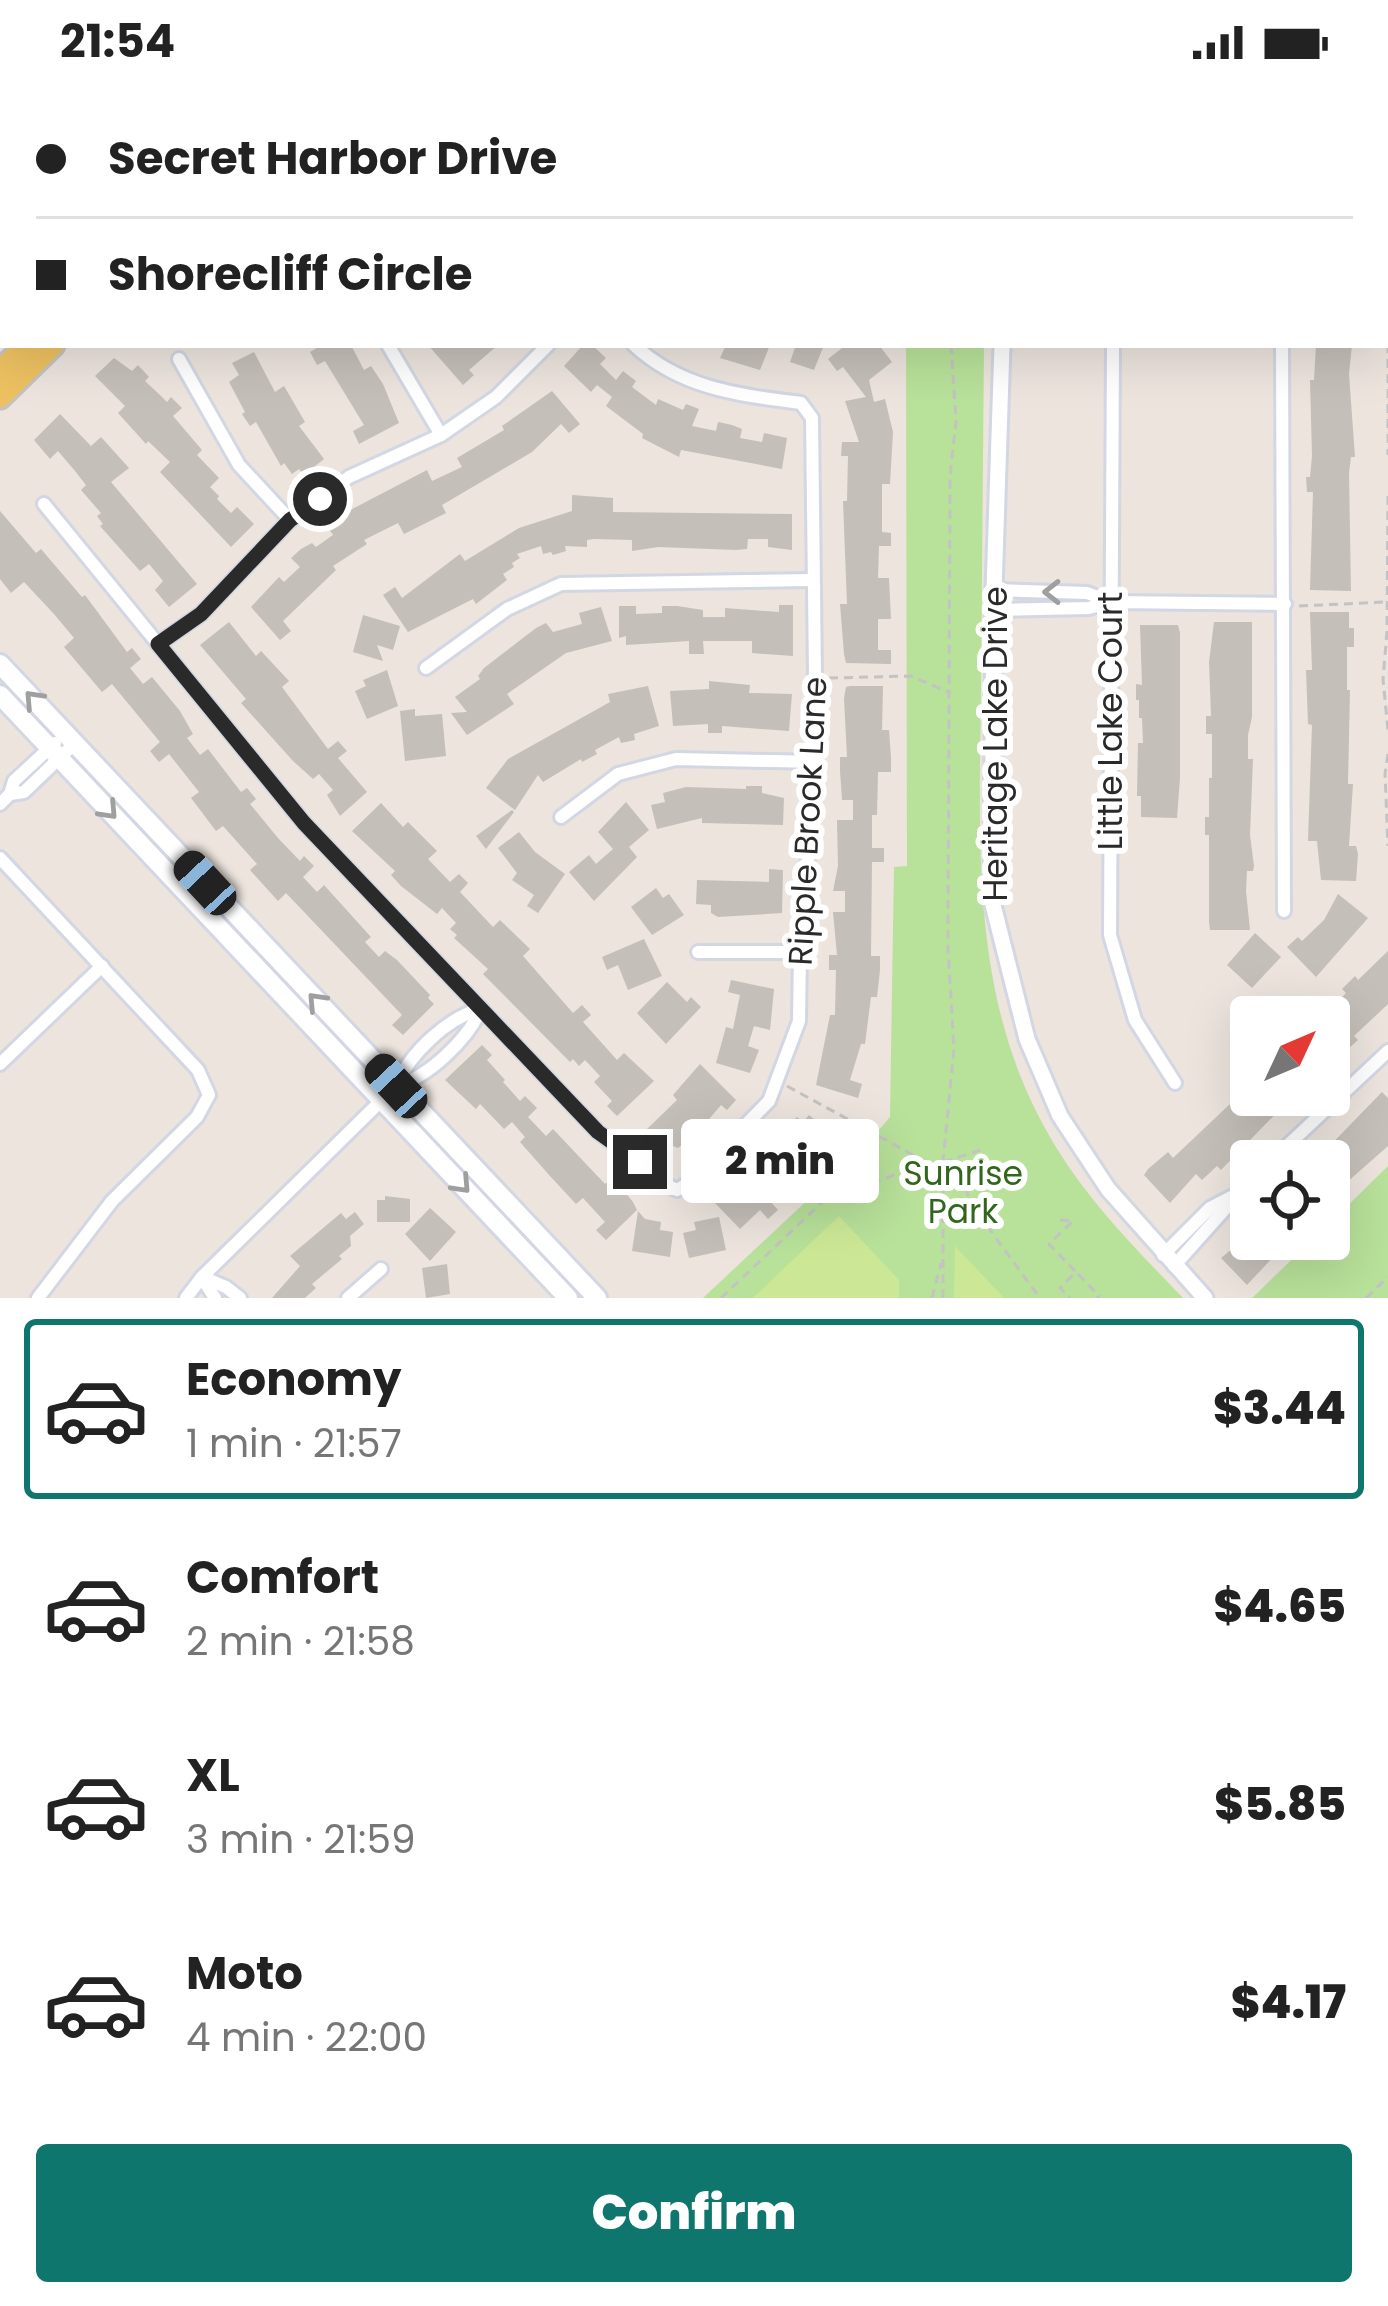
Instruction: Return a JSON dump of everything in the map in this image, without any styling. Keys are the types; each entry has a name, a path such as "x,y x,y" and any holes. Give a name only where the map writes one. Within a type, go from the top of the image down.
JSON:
{"main road":[{"path":"0,371 24,348"},
{"path":"0,397 50,348"},
{"path":"0,664 62,746 568,1298"},
{"path":"0,695 62,746 597,1298"}],"street":[{"path":"390,348 441,435"},
{"path":"158,644 201,614 290,520 349,477 441,435 496,397 545,348"},
{"name":"Ripple Brook Lane","path":"481,1009 598,1132 661,1184 677,1190 769,1101 799,1021 815,762 812,418 801,403 738,397 692,382 639,348"},
{"name":"Heritage Lake Drive","path":"1002,348 993,610 992,901 1027,1039 1060,1116 1108,1189 1205,1298"},
{"name":"Little Lake Court","path":"1113,348 1110,935 1135,1020 1175,1083"},
{"path":"1282,348 1284,911"},
{"path":"179,359 239,465 290,520"},
{"path":"44,504 304,823 481,1009"},
{"path":"427,668 507,610 561,584 813,580"},
{"path":"994,590 1088,592 1109,602"},
{"path":"993,610 1089,608 1109,602 1286,604"},
{"path":"5,799 14,781 62,746"},
{"path":"561,817 618,774 676,759 815,762"},
{"path":"0,858 198,1070 209,1095 197,1117 112,1201 38,1298"},
{"path":"698,952 800,952"},
{"path":"0,1064 102,966"},
{"path":"186,1298 396,1086 404,1068 460,1014 481,1009"},
{"path":"1293,1140 1388,1051"},
{"path":"1168,1260 1210,1208 1230,1197"},
{"path":"348,1298 381,1269"},
{"path":"202,1277 214,1298"},
{"path":"202,1277 240,1298"}],"path":[{"path":"943,1298 944,1162 954,1049 948,948 950,477 956,421 951,348"},
{"path":"1388,348 1388,454"},
{"path":"1388,496 1383,679 1388,731"},
{"path":"1286,604 1387,602"},
{"path":"815,679 911,676 950,693"},
{"path":"1388,754 1384,774 1388,846"},
{"path":"776,1082 928,1162"},
{"path":"721,1298 837,1188 875,1182 928,1162 981,1150"},
{"path":"984,1160 961,1167 970,1203 1040,1298"},
{"path":"1060,1220 1073,1221 1049,1244 1097,1298"},
{"path":"932,1298 943,1256"},
{"path":"1070,1298 1060,1288 1076,1272"},
{"path":"1366,1298 1388,1277"}],"green space":[{"name":"Sunrise Park","path":"906,348 984,348 980,800 984,916 992,973 1023,1084 1050,1137 1111,1221 1183,1298 703,1298 890,1117 894,867 907,866"},
{"path":"1388,1166 1388,1298 1252,1298 1291,1260 1350,1260 1350,1203"},
{"path":"839,1216 899,1280 899,1298 753,1298"},
{"path":"955,1246 1004,1298 954,1298"}],"building":[{"path":"353,348 364,370 371,366 383,384 399,423 359,444 353,431 364,425 325,361 317,365 310,352"},
{"path":"431,348 495,348 469,370 474,375 463,385"},
{"path":"580,348 595,348 606,358 600,364 616,380 623,371 636,381 632,387 656,405 658,399 683,410 686,404 699,409 692,426 716,431 718,422 742,429 740,438 762,442 764,433 787,438 782,469 681,450 679,457 642,438 643,434 606,406 612,397 597,385 591,392 564,366"},
{"path":"725,348 769,348 760,370 720,358"},
{"path":"795,348 823,348 814,370 790,362"},
{"path":"842,348 881,348 892,362 869,380 874,402 885,399 893,432 890,484 882,484 882,532 891,533 891,546 879,546 878,578 889,578 891,619 878,619 878,650 891,650 891,664 846,663 844,654 840,604 847,604 843,501 847,501 848,456 841,456 842,442 859,442 845,401 866,397 843,367 837,371 828,359"},
{"path":"1316,348 1352,348 1355,457 1351,457 1349,473 1351,591 1310,590 1313,492 1307,492 1306,477 1310,477 1312,456 1310,380 1314,380"},
{"path":"254,352 275,392 284,386 305,422 299,426 324,459 304,475 299,469 292,474 284,463 281,466 256,422 250,426 242,414 229,382 239,375 232,363"},
{"path":"114,358 132,371 138,365 149,377 145,381 167,402 171,397 182,408 173,416 202,450 197,455 219,478 210,487 217,499 231,513 237,507 254,524 231,547 160,472 170,462 118,413 125,406 95,376"},
{"path":"552,391 580,424 569,433 561,424 532,452 442,505 446,513 404,534 398,523 364,540 367,544 333,566 336,570 283,621 291,631 280,640 251,607 279,577 284,582 300,567 291,558 301,549 312,543 316,547 333,535 329,529 340,521 337,517 427,470 432,481 462,467 457,458 504,430 502,426"},
{"path":"60,414 91,446 101,437 129,468 111,482 197,584 169,607 155,590 163,581 149,564 140,571 100,526 97,516 101,513 81,490 86,485 75,471 58,451 50,459 34,440"},
{"path":"572,495 613,498 613,512 792,514 792,550 768,547 768,539 748,539 747,549 736,550 658,547 632,551 632,540 594,539 587,540 587,547 565,546 566,551 553,555 543,554 541,546 517,554 520,558 512,563 514,567 503,574 507,580 476,604 473,599 408,632 383,595 395,587 402,598 460,554 465,561 519,528 572,511"},
{"path":"0,511 36,553 41,549 85,595 127,652 132,648 141,659 130,668 143,684 152,677 180,711 193,734 187,738 200,755 208,749 241,792 247,788 256,799 250,804 278,838 300,861 304,856 314,866 303,877 317,892 324,885 371,937 365,942 379,957 385,951 430,995 434,1004 403,1035 392,1025 402,1015 286,893 278,901 250,870 257,864 223,826 216,831 191,798 199,792 169,754 159,762 150,751 160,742 112,684 102,692 64,647 74,638 54,614 24,582 11,593 0,579"},
{"path":"779,605 793,605 793,656 752,653 752,641 703,641 704,654 689,654 689,641 626,645 626,636 619,638 619,606 636,606 636,614 662,613 662,606 677,606 703,610 703,617 725,617 725,608 779,612"},
{"path":"601,607 612,641 566,653 507,694 514,704 467,735 451,713 467,712 455,697 480,679 484,668 536,628 546,623 553,632 582,624 579,613"},
{"path":"1310,612 1349,612 1349,628 1354,628 1354,647 1347,647 1347,690 1348,784 1353,784 1349,846 1356,846 1358,854 1356,881 1321,880 1317,841 1308,841"},
{"path":"363,615 400,626 393,650 377,645 383,661 353,652"},
{"path":"229,622 256,656 261,651 289,681 282,687 328,749 338,741 347,751 338,758 367,792 340,816 327,795 333,790 319,774 313,779 293,761 241,703 246,699 200,645"},
{"path":"1214,622 1252,622 1248,759 1253,759 1250,835 1254,866 1247,871 1246,891 1250,930 1210,930 1209,922 1205,817 1209,817 1212,734 1206,734 1206,716 1211,716 1209,662"},
{"path":"1140,625 1178,625 1180,633 1177,818 1141,817 1141,796 1137,796 1142,718 1136,700 1136,684 1142,685"},
{"path":"387,670 398,706 367,719 355,691 366,686 363,680"},
{"path":"709,681 750,685 749,693 792,694 789,731 722,726 722,733 708,733 708,724 673,726 670,691 709,689"},
{"path":"648,686 659,726 634,734 635,740 621,743 619,737 543,782 538,775 515,810 486,788 508,759 610,702 608,694"},
{"path":"883,686 882,730 889,730 891,772 878,772 877,815 872,815 872,848 884,848 884,862 872,862 871,956 880,956 880,970 865,1044 861,1044 850,1080 862,1084 858,1098 816,1085 830,1015 835,1015 836,970 829,970 829,955 837,955 833,912 845,912 845,891 833,891 837,820 853,820 853,800 842,800 840,757 847,757 844,698 846,687"},
{"path":"415,709 415,716 442,714 446,756 405,761 400,711"},
{"path":"762,786 762,793 784,798 783,825 702,823 702,818 657,829 651,805 665,802 663,793 686,787"},
{"path":"626,802 649,830 629,847 637,857 594,901 569,872 589,855 596,864 613,849 598,832"},
{"path":"381,803 403,827 408,822 437,851 428,859 450,882 459,874 468,883 460,892 493,927 500,920 530,949 523,956 573,1013 582,1005 591,1015 583,1022 617,1060 624,1053 654,1081 617,1116 607,1106 612,1101 594,1082 600,1076 585,1060 579,1066 573,1059 570,1062 483,974 488,969 454,938 457,935 450,929 456,923 442,908 437,914 401,886 391,875 395,871 352,831"},
{"path":"514,812 486,849 476,836"},
{"path":"519,832 535,852 565,874 538,913 527,906 534,895 512,880 517,873 498,848"},
{"path":"769,869 783,870 782,913 718,917 711,913 711,905 696,904 697,880 769,882"},
{"path":"656,888 663,898 669,894 684,915 652,935 631,907"},
{"path":"1338,894 1368,918 1316,977 1287,947 1298,937 1302,941 1324,920"},
{"path":"1255,933 1281,957 1252,988 1227,965"},
{"path":"644,939 662,976 628,990 618,965 607,970 602,957"},
{"path":"1388,951 1388,1004 1354,1036 1358,1040 1350,1047 1350,996 1343,996 1342,989 1355,976 1358,980"},
{"path":"731,980 774,989 770,1030 754,1026 748,1046 759,1050 750,1073 716,1063 726,1027 733,1029 740,995 728,992"},
{"path":"667,982 687,1002 691,997 701,1007 666,1044 637,1013"},
{"path":"482,1045 492,1055 487,1060 503,1082 520,1101 525,1096 537,1108 528,1117 546,1136 553,1129 605,1184 613,1177 633,1202 637,1210 606,1240 596,1230 605,1222 583,1198 576,1204 520,1142 525,1137 512,1122 504,1129 480,1104 476,1109 445,1080"},
{"path":"700,1064 736,1100 727,1110 721,1105 688,1144 664,1150 646,1130 677,1100 673,1095"},
{"path":"1382,1092 1388,1098 1388,1146 1350,1179 1350,1140 1335,1140"},
{"path":"1230,1104 1230,1116 1274,1116 1250,1140 1230,1140 1230,1161 1202,1180 1196,1174 1170,1203 1144,1175 1168,1152 1173,1158"},
{"path":"809,1115 829,1132 766,1197 778,1210 768,1219 760,1210 740,1229 715,1203 750,1173 749,1164 778,1140 775,1137 785,1124 788,1127 797,1117 803,1122"},
{"path":"385,1196 410,1199 410,1222 377,1222 377,1200"},
{"path":"430,1208 456,1232 430,1261 405,1234"},
{"path":"638,1211 645,1219 661,1222 660,1230 673,1232 670,1257 632,1251"},
{"path":"355,1212 364,1224 350,1236 351,1246 339,1256 342,1259 312,1284 316,1288 305,1298 272,1298 300,1266 290,1256 341,1213 346,1219"},
{"path":"719,1217 726,1250 689,1258 683,1233 696,1230 694,1222"},
{"path":"1230,1250 1230,1260 1270,1260 1247,1285 1221,1258"},
{"path":"447,1264 450,1294 426,1298 422,1268"}],"route":[{"path":"320,499 290,520 201,614 158,644 304,823 598,1132 640,1162"}]}
